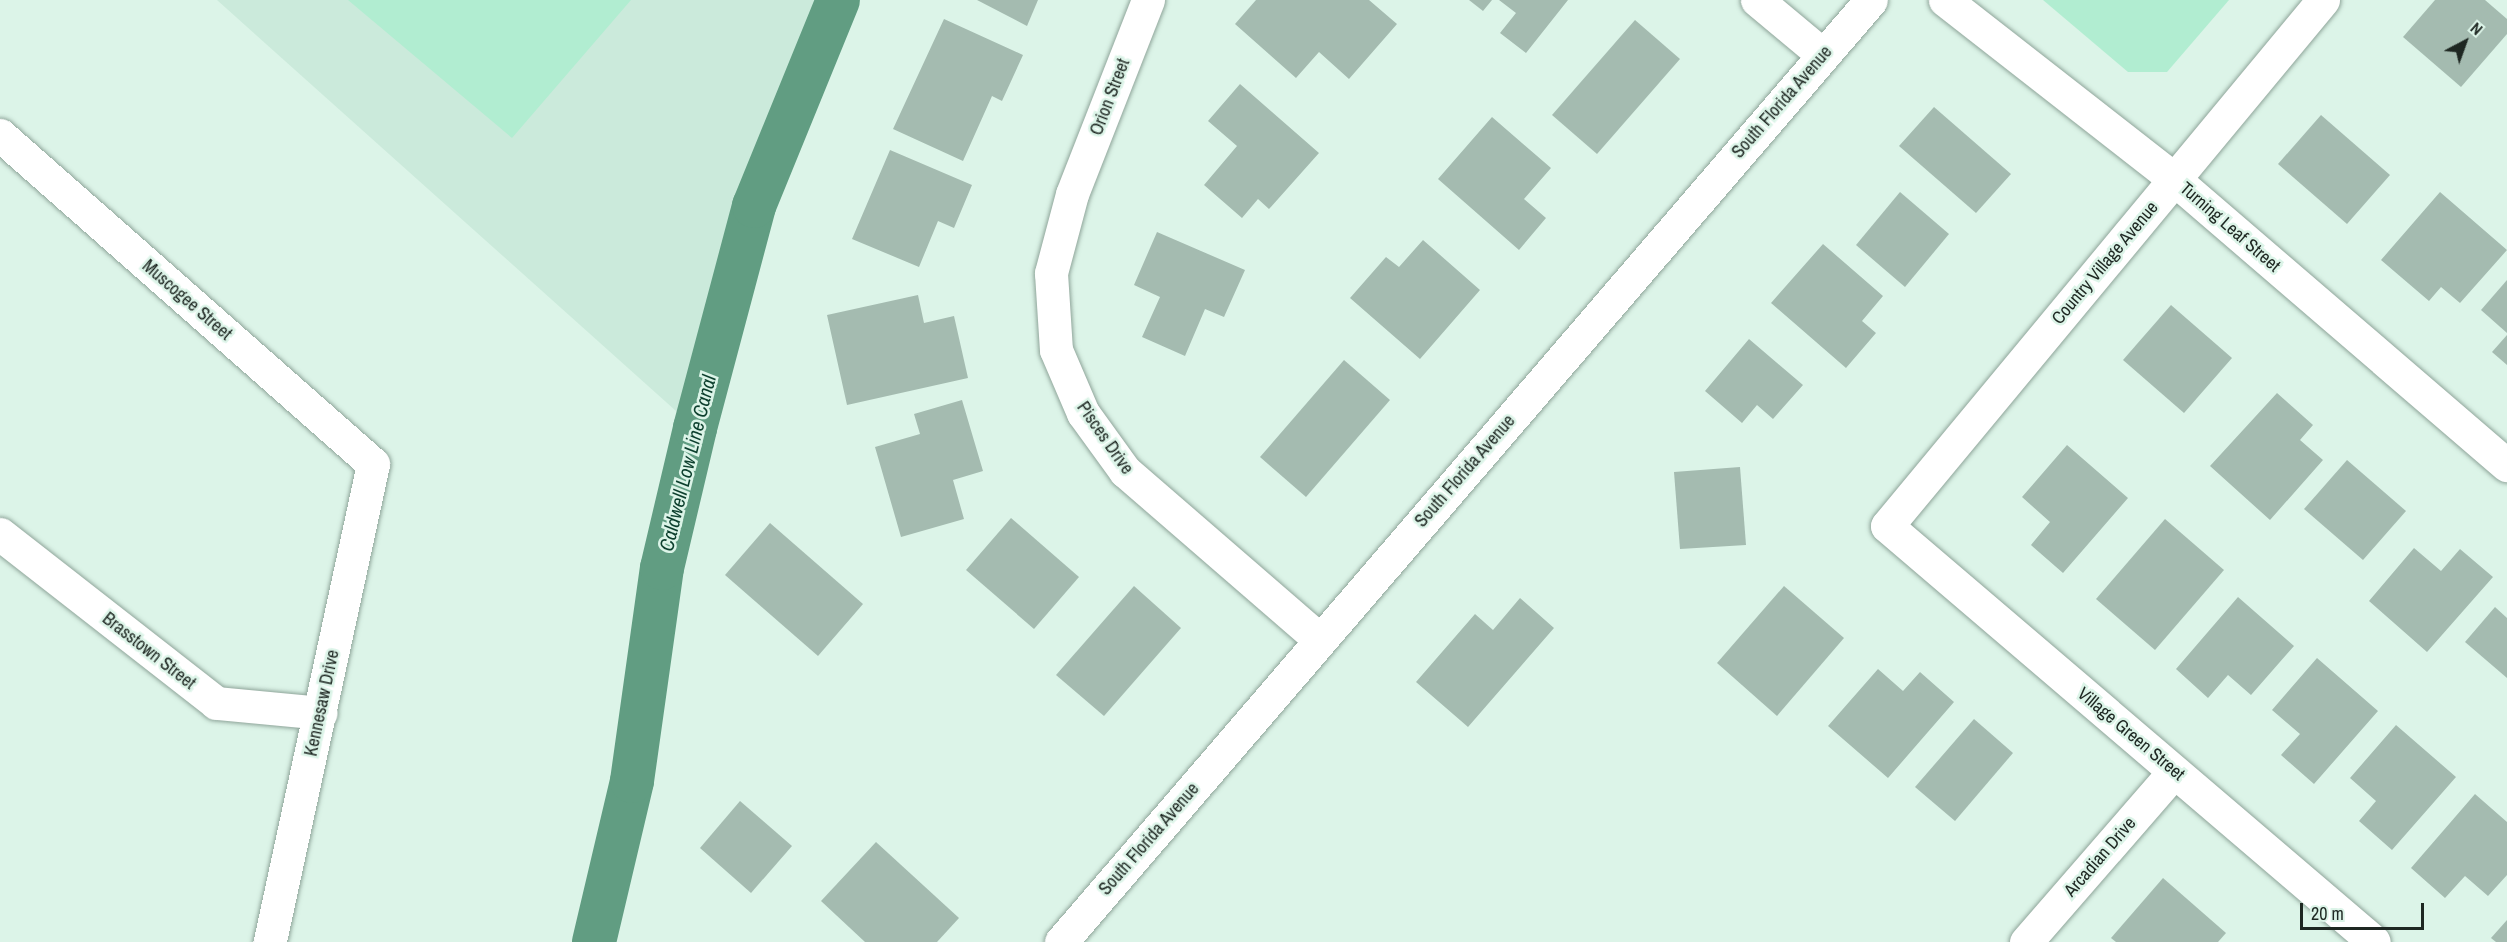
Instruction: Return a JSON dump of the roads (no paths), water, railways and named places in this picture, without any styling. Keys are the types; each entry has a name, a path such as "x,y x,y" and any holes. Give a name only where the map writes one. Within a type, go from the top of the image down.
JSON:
{"street":[{"name":"Orion Street","path":"1072,194 1148,0"},
{"path":"1757,0 1822,55"},
{"name":"South Florida Avenue","path":"1061,942 1871,0"},
{"name":"Turning Leaf Street","path":"1945,0 2174,179 2507,465"},
{"name":"Country Village Avenue","path":"1887,526 2323,0"},
{"name":"Muscogee Street","path":"3,146 373,464"},
{"name":"Pisces Drive","path":"1072,194 1050,273 1056,350 1083,413 1125,471 1320,640"},
{"name":"Kennesaw Drive","path":"270,942 373,464"},
{"name":"Village Green Street","path":"1887,526 2374,942"},
{"name":"Brasstown Street","path":"0,534 216,703 321,713"},
{"name":"Arcadian Drive","path":"2026,942 2174,772"}],"waterway":[{"name":"Caldwell Low Line Canal","path":"594,942 632,781 662,568 695,428 754,206 838,0"}]}
